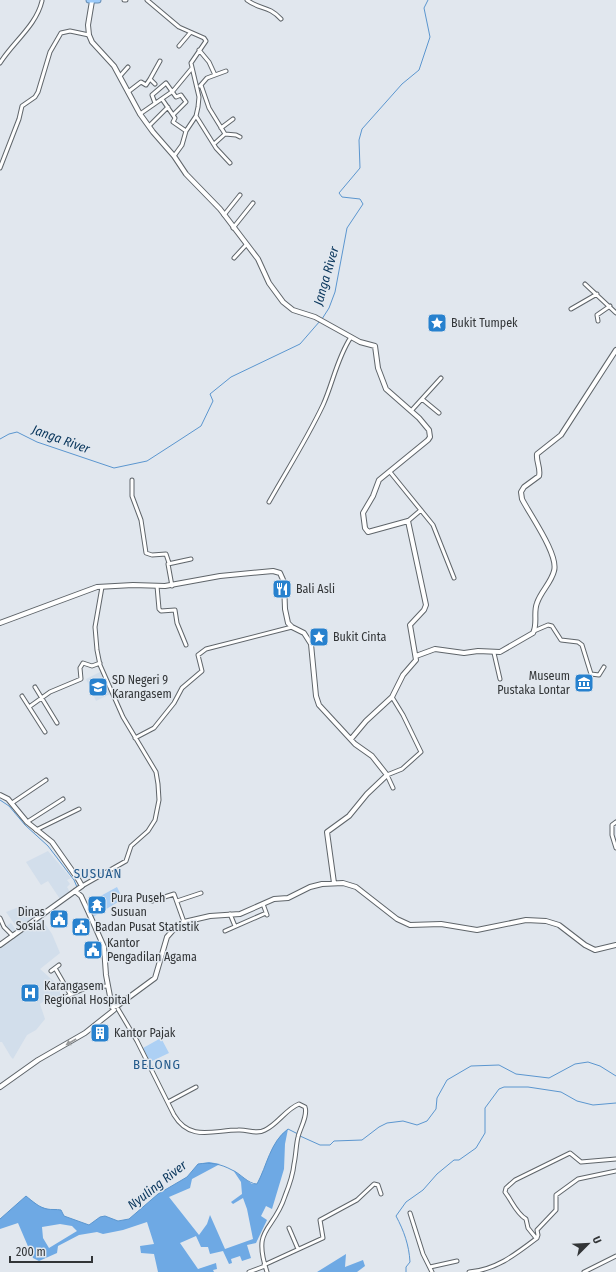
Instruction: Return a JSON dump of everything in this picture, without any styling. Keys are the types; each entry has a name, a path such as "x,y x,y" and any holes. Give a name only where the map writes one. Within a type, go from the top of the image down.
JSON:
{"highway":[{"path":"90,0 98,0"}],"street":[{"path":"0,63 25,33 39,11 42,0"},
{"path":"90,0 88,22 89,35 92,42 112,64 140,114 149,126 174,156 186,174 224,215 258,259 269,283 283,302 294,310 315,317 351,337 373,345 376,348 378,368 388,391 411,411 426,427 430,437 379,480 374,496 364,510 363,516 365,528 368,532 372,532 408,521 421,510"},
{"path":"147,0 179,27 206,40 192,61 192,68 199,97 196,116 186,131 182,145 174,156"},
{"path":"247,0 256,6 270,9 281,19"},
{"path":"0,168 19,119 22,106 35,97 38,92 48,57 61,33 65,31 73,31 89,35"},
{"path":"179,46 190,33"},
{"path":"199,50 215,75"},
{"path":"128,92 141,82 146,85 160,61"},
{"path":"120,76 128,67"},
{"path":"140,114 172,92 192,68"},
{"path":"198,88 207,78 226,71"},
{"path":"150,79 155,84"},
{"path":"155,103 152,95 165,83 176,98 181,95 186,102 173,115"},
{"path":"201,85 209,108 225,134"},
{"path":"162,99 175,118 173,122 186,131"},
{"path":"149,126 168,107"},
{"path":"196,116 214,144 230,163"},
{"path":"221,128 233,119"},
{"path":"214,144 225,134 240,137"},
{"path":"224,215 240,195"},
{"path":"234,228 253,203"},
{"path":"234,258 246,245"},
{"path":"585,284 616,313"},
{"path":"571,309 597,294"},
{"path":"598,321 597,315 610,306"},
{"path":"268,502 317,418 327,397 344,347 351,337"},
{"path":"534,632 536,604 550,580 555,566 555,561 550,549 522,499 521,492 524,487 539,476 540,468 537,457 539,452 561,435 616,350"},
{"path":"411,411 441,378"},
{"path":"422,399 438,412"},
{"path":"390,472 421,510 436,532 454,578"},
{"path":"132,480 132,496 142,520 146,553 152,555 166,554 169,563 172,586"},
{"path":"351,740 366,721 392,697 403,675 415,663 416,656 410,625 424,610 426,601 408,521"},
{"path":"169,563 191,558"},
{"path":"0,623 92,589 102,587 133,585 172,586 220,576 277,572 284,577 286,615 292,627 304,633 311,644 316,696 319,705 351,740 372,756 387,775 393,788"},
{"path":"156,586 159,609 161,611 175,610 177,623 186,645"},
{"path":"0,945 82,886 126,861 129,848 148,831 155,820 159,800 157,776 123,717 100,663 95,627 102,587"},
{"path":"416,656 436,649 458,652 478,651 494,653 512,647 543,627 552,626 561,640 578,642 582,645 591,674 599,675 604,667"},
{"path":"135,738 154,728 174,703 182,688 202,670 198,655 200,652 206,649 292,627"},
{"path":"494,653 500,679"},
{"path":"29,707 56,689 82,679 80,668 83,664 92,666 100,663"},
{"path":"35,687 57,723"},
{"path":"22,696 45,732"},
{"path":"334,883 327,832 349,816 367,794 387,775 402,769 420,752 403,715 392,697"},
{"path":"12,803 46,780"},
{"path":"0,795 12,803 27,822 55,847 82,886 81,896"},
{"path":"27,822 63,799"},
{"path":"36,830 79,809"},
{"path":"616,822 612,825 612,833 616,848"},
{"path":"0,1087 38,1060 85,1034 155,978 167,937 174,929 184,922 205,917 240,914 274,899 288,898 310,887 343,883 356,887 396,919 410,925 442,924 477,930 529,919 559,924 585,945 596,950 616,945"},
{"path":"75,891 81,896 104,947 108,986 116,1008 137,1041 174,1115 181,1124 198,1133 206,1134 236,1130 261,1132 271,1126 294,1107 300,1104 305,1107 306,1111 298,1138 294,1165 285,1198 279,1211 265,1230 261,1241 261,1251 267,1272"},
{"path":"178,901 201,893"},
{"path":"152,901 173,894 178,901 184,922"},
{"path":"225,931 267,914 263,904"},
{"path":"230,914 235,926"},
{"path":"0,918 4,926 14,936"},
{"path":"51,971 59,965"},
{"path":"55,968 70,994"},
{"path":"63,998 88,987 108,986"},
{"path":"168,1102 196,1087"},
{"path":"536,1238 528,1228 526,1219 520,1215 512,1203 505,1191 506,1188 515,1180 570,1153 581,1162 616,1159"},
{"path":"469,1272 497,1265 536,1238 538,1235 537,1230 556,1210 556,1197 578,1179 616,1171"},
{"path":"249,1272 324,1237 319,1223 321,1219 357,1200 374,1184 378,1185 381,1194"},
{"path":"410,1213 423,1254 432,1272"},
{"path":"289,1228 298,1249"},
{"path":"584,1272 616,1256"},
{"path":"430,1267 457,1261"}],"shaded area":[{"name":"SD Negeri 9 Karangasem","path":"100,672 110,694 96,701 86,679"},
{"path":"48,851 71,878 67,880 70,884 67,887 70,892 60,899 48,881 41,885 26,862"},
{"path":"117,887 123,899 93,917 86,904"},
{"path":"24,905 27,908 32,907 38,915 18,929 6,912"},
{"name":"Karangasem Regional Hospital","path":"41,918 52,934 60,953 40,969 59,986 61,999 53,1002 52,999 44,1001 40,1004 45,1019 36,1030 27,1035 13,1059 2,1042 0,1042 0,949 13,940 4,927 11,923 19,934"},
{"path":"161,1038 169,1053 150,1062 143,1048"},
{"path":"288,1129 285,1144 284,1169 272,1209 266,1206 261,1216 267,1220 256,1243 247,1245 251,1258 242,1261 240,1256 231,1259 232,1263 229,1264 223,1251 210,1254 208,1247 201,1247 196,1236 180,1243 198,1269 216,1263 217,1269 213,1270 214,1272 158,1272 154,1254 141,1253 140,1246 154,1244 147,1222 123,1230 103,1234 97,1232 79,1235 58,1246 57,1253 39,1261 33,1258 18,1223 0,1229 0,1219 26,1196 39,1206 48,1209 61,1210 64,1216 89,1225 100,1217 105,1216 118,1221 129,1219 158,1194 187,1177 198,1164 209,1162 220,1164 192,1179 190,1188 169,1197 199,1235 207,1224 210,1215 225,1249 253,1239 247,1209 243,1198 233,1204 231,1202 242,1194 241,1182 233,1170 252,1184 257,1184 273,1147 282,1134","holes":["60,1224 72,1226 77,1231 49,1248 43,1238 42,1227"]},
{"path":"346,1254 345,1267 363,1260 365,1266 357,1272 317,1272"}],"waterway":[{"name":"Janga River","path":"322,319 329,308 335,292 347,228 363,204 360,199 342,197 339,193 360,168 359,140 362,129 402,84 419,70 430,37 424,8 428,0"},
{"name":"Janga River","path":"0,439 17,432 37,442 114,468 147,461 201,426 213,401 210,394 231,377 300,344 320,321"},
{"path":"0,800 9,806 25,825 48,846 74,880 77,887"},
{"name":"Nyuling River","path":"300,1136 320,1145 330,1145 334,1141 362,1140 387,1123 403,1121 417,1125 427,1121 436,1109 437,1098 447,1080 471,1066 499,1065 516,1074 549,1078 575,1064 588,1062 600,1066 616,1076"},
{"path":"406,1272 406,1267 410,1262 409,1250 404,1233 396,1216 406,1202 423,1190 437,1174 454,1160 459,1160 476,1148 485,1133 485,1108 499,1089 504,1087 528,1087 561,1092 577,1101 593,1105 616,1103"},
{"name":"Nyuling River","path":"0,1219 26,1196 44,1208 61,1210 64,1216 89,1225 100,1217 105,1216 118,1221 129,1219 158,1194 187,1177 198,1164 212,1163 224,1166 235,1171 250,1182 257,1184 273,1147 282,1134 288,1129 298,1134"}],"place":[{"name":"Bukit Tumpek","path":"437,323"},
{"name":"Bali Asli","path":"282,589"},
{"name":"Bukit Cinta","path":"319,637"},
{"name":"Museum Pustaka Lontar","path":"584,683"},
{"name":"SD Negeri 9 Karangasem","path":"98,687"},
{"name":"Pura Puseh Susuan","path":"97,905"},
{"name":"Dinas Sosial","path":"59,919"},
{"name":"Badan Pusat Statistik","path":"81,927"},
{"name":"Kantor Pengadilan Agama","path":"93,950"},
{"name":"Karangasem Regional Hospital","path":"30,993"},
{"name":"Kantor Pajak","path":"100,1033"}],"district":[{"name":"SUSUAN","path":"98,873"},
{"name":"BELONG","path":"157,1064"}]}
